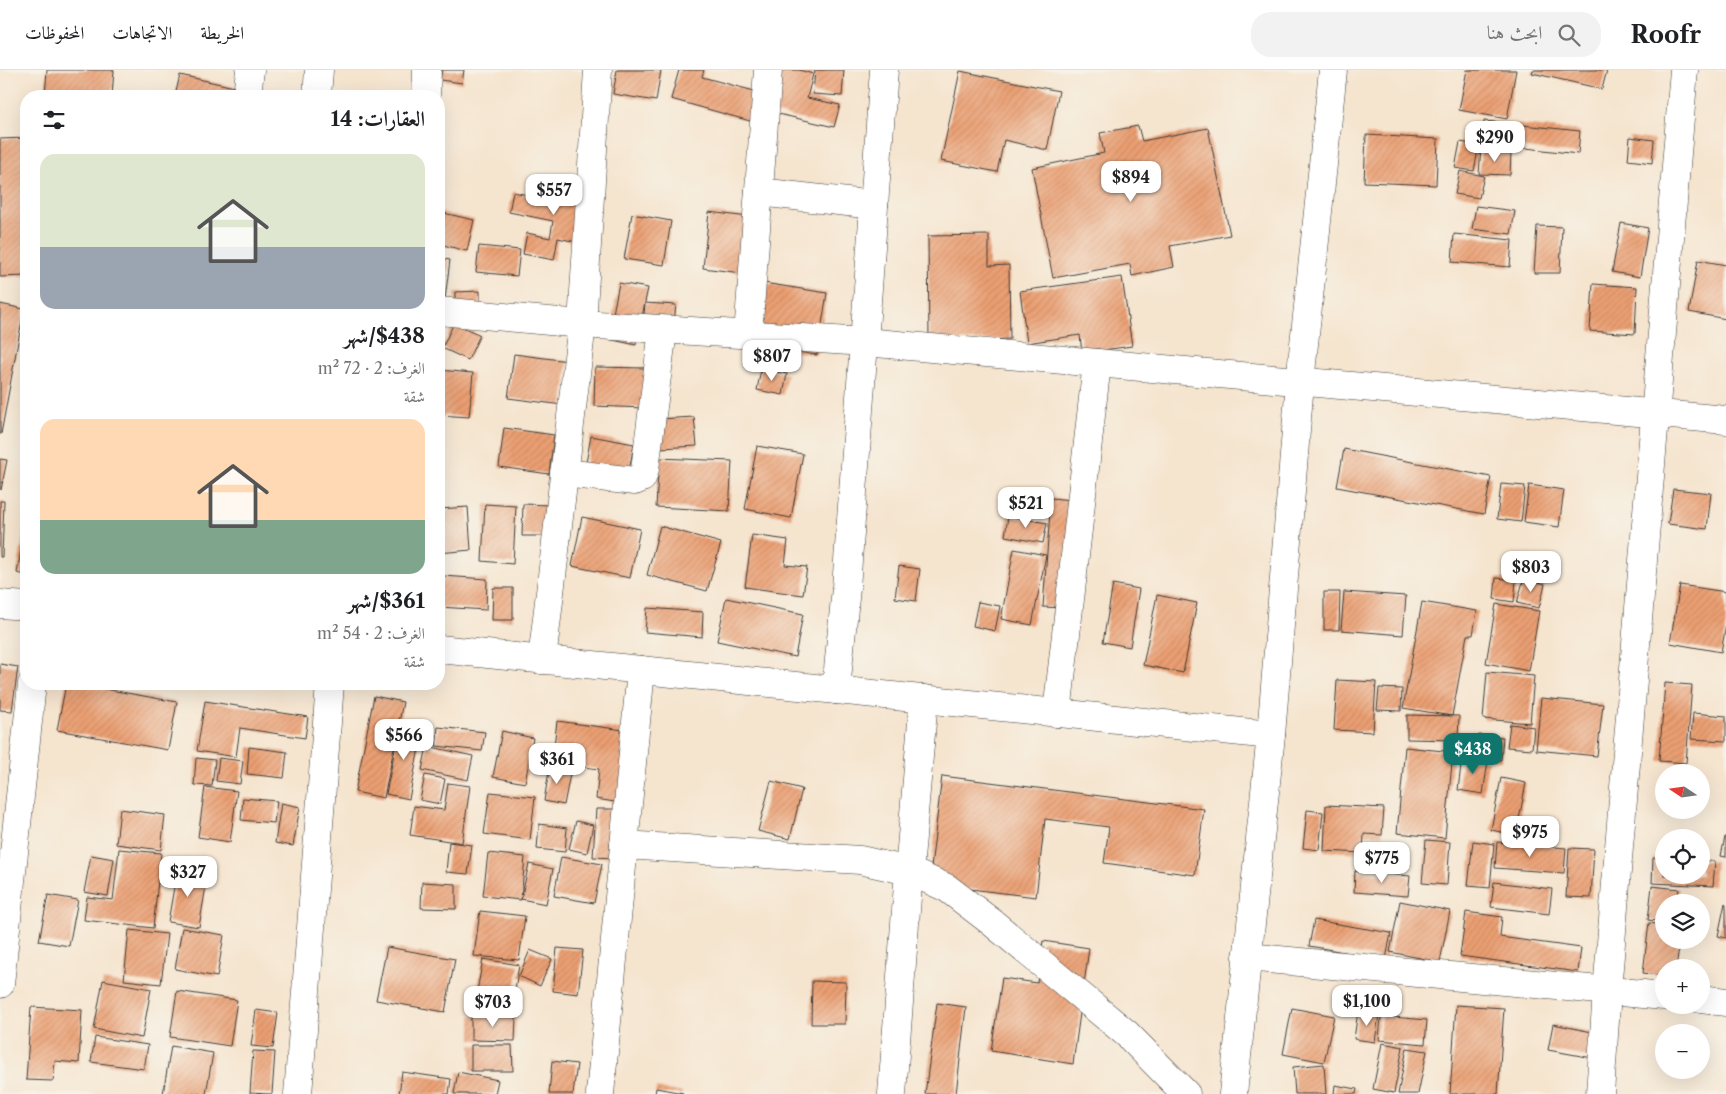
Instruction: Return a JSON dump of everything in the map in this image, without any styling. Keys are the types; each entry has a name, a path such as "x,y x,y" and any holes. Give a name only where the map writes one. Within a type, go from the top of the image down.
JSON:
{"street":[{"path":"248,90 250,70"},
{"path":"317,90 319,70"},
{"path":"426,90 427,70"},
{"path":"542,660 582,324 598,70"},
{"path":"748,335 768,70"},
{"path":"836,690 846,588 884,70"},
{"path":"1233,1094 1271,735 1300,382 1333,70"},
{"path":"1600,1094 1684,70"},
{"path":"758,192 874,205"},
{"path":"445,311 662,330 865,342 1726,420"},
{"path":"564,473 634,480 642,478 645,469 662,330"},
{"path":"1057,713 1096,363"},
{"path":"0,604 20,606"},
{"path":"445,650 1271,735"},
{"path":"600,1094 641,670"},
{"path":"0,984 31,690"},
{"path":"298,1094 330,690"},
{"path":"892,1094 924,699"},
{"path":"624,845 860,860 909,871 947,888 994,924 1127,1034 1186,1094"},
{"path":"1247,957 1655,995"},
{"path":"1710,1000 1726,1002"}],"building":[{"path":"47,70 114,70 112,90 45,90"},
{"path":"442,70 464,70 462,83 440,80"},
{"path":"617,70 661,70 656,101 613,94"},
{"path":"679,70 704,70 702,77 758,92 750,121 671,99"},
{"path":"780,70 799,70 813,74 807,98 840,105 834,127 770,112"},
{"path":"815,70 844,70 842,96 813,94"},
{"path":"1467,70 1516,70 1507,119 1459,110"},
{"path":"1533,70 1607,70 1602,89 1532,73"},
{"path":"960,71 1059,91 1047,150 1004,140 997,172 941,161"},
{"path":"180,75 248,90 176,90"},
{"path":"1484,121 1580,131 1578,154 1482,143"},
{"path":"1138,126 1142,141 1208,128 1230,235 1170,246 1174,267 1132,276 1130,264 1053,278 1032,168 1104,153 1100,133"},
{"path":"1366,135 1438,139 1436,185 1364,182"},
{"path":"1630,137 1654,140 1652,163 1628,160"},
{"path":"20,138 20,276 0,277 0,139"},
{"path":"1460,142 1479,145 1474,171 1455,168"},
{"path":"1481,149 1511,152 1510,175 1479,174"},
{"path":"1460,171 1484,176 1479,198 1455,194"},
{"path":"551,181 592,189 581,243 558,238 554,260 523,254 527,233 550,238 553,221 509,212 513,192 548,199"},
{"path":"1476,206 1515,211 1511,234 1472,229"},
{"path":"709,212 756,218 749,274 703,268"},
{"path":"445,213 474,220 467,251 445,246"},
{"path":"632,214 671,221 664,265 624,259"},
{"path":"1621,223 1648,228 1640,277 1612,272"},
{"path":"1537,226 1562,227 1560,273 1534,273"},
{"path":"1454,234 1512,240 1510,267 1452,262"},
{"path":"989,235 989,266 1009,265 1010,339 929,342 928,236"},
{"path":"479,246 520,250 517,276 476,272"},
{"path":"445,259 450,260 445,299"},
{"path":"1698,260 1726,265 1726,319 1689,312"},
{"path":"1122,277 1132,346 1082,353 1080,335 1027,343 1020,291"},
{"path":"619,283 648,288 636,345 608,339"},
{"path":"764,283 827,293 817,355 753,345"},
{"path":"1593,284 1637,287 1635,334 1590,331"},
{"path":"480,291 480,320 455,320 455,292"},
{"path":"645,303 676,305 672,340 642,338"},
{"path":"0,304 20,308 20,331 0,434"},
{"path":"454,323 480,335 468,360 445,349 445,342"},
{"path":"514,354 568,361 563,405 508,398"},
{"path":"595,367 645,368 644,408 594,406"},
{"path":"761,369 787,374 783,395 757,390"},
{"path":"445,371 473,373 469,417 445,415"},
{"path":"694,417 697,446 660,448 659,419"},
{"path":"504,428 554,435 549,474 499,467"},
{"path":"591,436 634,444 627,482 584,474"},
{"path":"757,446 803,454 791,518 745,509"},
{"path":"1344,449 1491,477 1484,514 1337,487"},
{"path":"659,458 732,461 729,511 656,507"},
{"path":"0,459 7,460 1,490 0,489"},
{"path":"1501,484 1525,486 1521,522 1497,519"},
{"path":"1529,485 1564,490 1559,527 1524,522"},
{"path":"1673,489 1711,493 1707,529 1668,524"},
{"path":"1051,498 1072,500 1064,608 1043,607"},
{"path":"0,501 4,501 2,557 0,557"},
{"path":"485,504 516,506 513,564 482,561"},
{"path":"523,504 549,505 548,536 522,536"},
{"path":"468,507 471,550 445,552 445,509"},
{"path":"1008,516 1047,523 1043,543 1005,536"},
{"path":"582,517 640,529 630,578 572,566"},
{"path":"660,526 721,543 707,591 647,575"},
{"path":"752,535 788,540 785,565 807,567 803,595 745,587"},
{"path":"1014,549 1046,555 1032,625 1001,619"},
{"path":"20,556 20,574 17,573"},
{"path":"899,566 920,569 916,601 895,598"},
{"path":"445,576 487,579 486,610 445,607"},
{"path":"1496,578 1516,580 1514,602 1494,599"},
{"path":"1524,578 1545,584 1539,608 1517,603"},
{"path":"1113,584 1139,589 1130,647 1103,642"},
{"path":"1680,585 1726,592 1726,625 1721,652 1670,643"},
{"path":"493,588 513,588 513,620 492,620"},
{"path":"1324,592 1340,592 1339,630 1324,630"},
{"path":"1344,592 1406,596 1403,635 1341,630"},
{"path":"1157,595 1197,603 1183,673 1143,665"},
{"path":"726,598 803,614 795,657 717,641"},
{"path":"978,602 1000,606 995,631 973,626"},
{"path":"1422,602 1477,611 1473,635 1467,635 1452,716 1403,708"},
{"path":"1496,604 1539,611 1529,671 1486,663"},
{"path":"647,608 703,612 702,637 645,632"},
{"path":"0,664 18,667 12,711 0,710"},
{"path":"1487,672 1534,676 1530,723 1483,719"},
{"path":"1337,680 1376,682 1373,732 1334,730"},
{"path":"1665,683 1692,685 1686,763 1659,761"},
{"path":"1379,688 1402,689 1401,711 1377,710"},
{"path":"65,690 110,690 177,702 168,750 57,730"},
{"path":"374,696 403,702 384,798 355,792"},
{"path":"1541,698 1603,704 1597,756 1536,750"},
{"path":"205,701 308,717 305,738 240,728 236,757 197,751"},
{"path":"1693,713 1726,716 1726,741 1691,739"},
{"path":"1407,715 1459,716 1458,740 1407,739"},
{"path":"557,721 631,731 621,803 596,799 599,769 552,763"},
{"path":"400,723 423,728 409,799 386,794"},
{"path":"1510,724 1534,727 1532,749 1507,747"},
{"path":"438,727 485,732 482,751 436,746"},
{"path":"502,731 533,738 525,783 493,777"},
{"path":"1479,735 1503,737 1501,760 1476,757"},
{"path":"427,746 473,756 468,780 422,770"},
{"path":"249,747 287,752 284,778 247,774"},
{"path":"1405,747 1453,752 1445,838 1397,833"},
{"path":"1462,757 1488,761 1483,794 1458,790"},
{"path":"196,758 215,760 212,786 194,785"},
{"path":"219,758 243,761 240,784 216,781"},
{"path":"550,765 571,769 564,805 544,801"},
{"path":"425,775 445,779 440,804 420,800"},
{"path":"942,776 1204,809 1195,875 1104,863 1109,827 1045,819 1036,897 929,884"},
{"path":"1501,778 1526,783 1516,835 1491,830"},
{"path":"771,781 802,789 790,839 758,831"},
{"path":"448,783 470,786 462,843 410,835 414,806 444,810"},
{"path":"205,787 237,791 230,842 198,837"},
{"path":"490,792 535,797 530,840 484,834"},
{"path":"243,798 277,801 274,823 241,820"},
{"path":"281,803 300,807 293,846 275,843"},
{"path":"1326,805 1384,808 1382,835 1364,834 1363,853 1324,851"},
{"path":"120,809 165,815 161,850 116,844"},
{"path":"596,809 617,809 614,858 593,857"},
{"path":"1307,810 1323,812 1319,850 1303,848"},
{"path":"576,821 593,825 587,853 569,849"},
{"path":"539,824 567,828 565,852 537,849"},
{"path":"1726,837 1726,857 1721,856"},
{"path":"1426,840 1450,842 1447,885 1422,883"},
{"path":"1473,841 1494,844 1490,888 1468,886"},
{"path":"449,842 472,845 468,874 446,872"},
{"path":"1497,842 1566,848 1564,873 1495,868"},
{"path":"1569,848 1594,849 1591,898 1566,897"},
{"path":"119,849 161,853 153,928 84,920 87,897 113,900"},
{"path":"488,853 525,857 521,900 483,896"},
{"path":"91,855 114,859 108,896 84,892"},
{"path":"561,857 602,864 594,903 554,896"},
{"path":"1653,858 1655,858 1655,883 1652,883"},
{"path":"1710,861 1715,861 1713,886 1672,884 1710,884"},
{"path":"529,864 553,869 546,904 521,899"},
{"path":"177,870 208,875 199,927 168,922"},
{"path":"1355,871 1410,876 1408,896 1354,892"},
{"path":"422,882 456,884 456,909 421,908"},
{"path":"1494,882 1552,889 1549,914 1491,907"},
{"path":"1652,886 1679,889 1678,894 1655,894 1655,921 1648,920"},
{"path":"48,895 78,900 69,946 39,941"},
{"path":"1400,901 1450,911 1440,962 1390,952"},
{"path":"1726,904 1726,938 1718,936"},
{"path":"480,911 525,916 519,960 474,956"},
{"path":"1466,912 1502,917 1500,937 1581,948 1578,972 1460,956"},
{"path":"1314,920 1391,933 1386,959 1309,946"},
{"path":"1649,923 1655,924 1655,949 1679,949 1677,959 1655,959 1655,975 1643,973"},
{"path":"182,928 224,935 217,977 175,969"},
{"path":"129,930 167,934 161,984 124,980"},
{"path":"1043,941 1089,948 1073,1064 991,1051 1002,978 1037,983"},
{"path":"387,947 455,959 445,1012 376,1000"},
{"path":"557,948 583,950 578,994 553,991"},
{"path":"530,950 552,959 540,986 519,976"},
{"path":"483,959 519,965 511,1014 474,1007"},
{"path":"103,980 151,989 142,1038 94,1029"},
{"path":"812,981 846,982 845,1024 811,1024"},
{"path":"177,991 237,1000 230,1046 170,1037"},
{"path":"937,1003 966,1007 956,1094 925,1094"},
{"path":"1456,1005 1504,1008 1498,1094 1450,1094"},
{"path":"31,1007 82,1010 79,1063 55,1061 53,1081 26,1080"},
{"path":"1292,1008 1334,1016 1324,1062 1283,1054"},
{"path":"256,1010 278,1013 273,1048 251,1046"},
{"path":"1358,1011 1379,1014 1375,1042 1354,1039"},
{"path":"471,1016 516,1017 515,1041 471,1040"},
{"path":"1381,1016 1427,1020 1425,1044 1379,1040"},
{"path":"1553,1024 1602,1034 1598,1059 1548,1050"},
{"path":"95,1037 148,1045 144,1069 91,1062"},
{"path":"1382,1043 1403,1047 1394,1093 1373,1089"},
{"path":"471,1045 512,1045 513,1071 471,1071"},
{"path":"171,1046 213,1053 206,1094 163,1094"},
{"path":"1407,1048 1427,1051 1418,1094 1398,1094"},
{"path":"253,1051 275,1052 272,1094 250,1093"},
{"path":"552,1061 577,1064 573,1094 549,1094"},
{"path":"1324,1064 1326,1094 1295,1094 1293,1067"},
{"path":"402,1072 451,1079 449,1094 399,1094"},
{"path":"458,1072 498,1080 495,1094 454,1094"},
{"path":"1335,1085 1357,1089 1356,1094 1334,1094"},
{"path":"656,1088 683,1093 683,1094 655,1094"}]}
